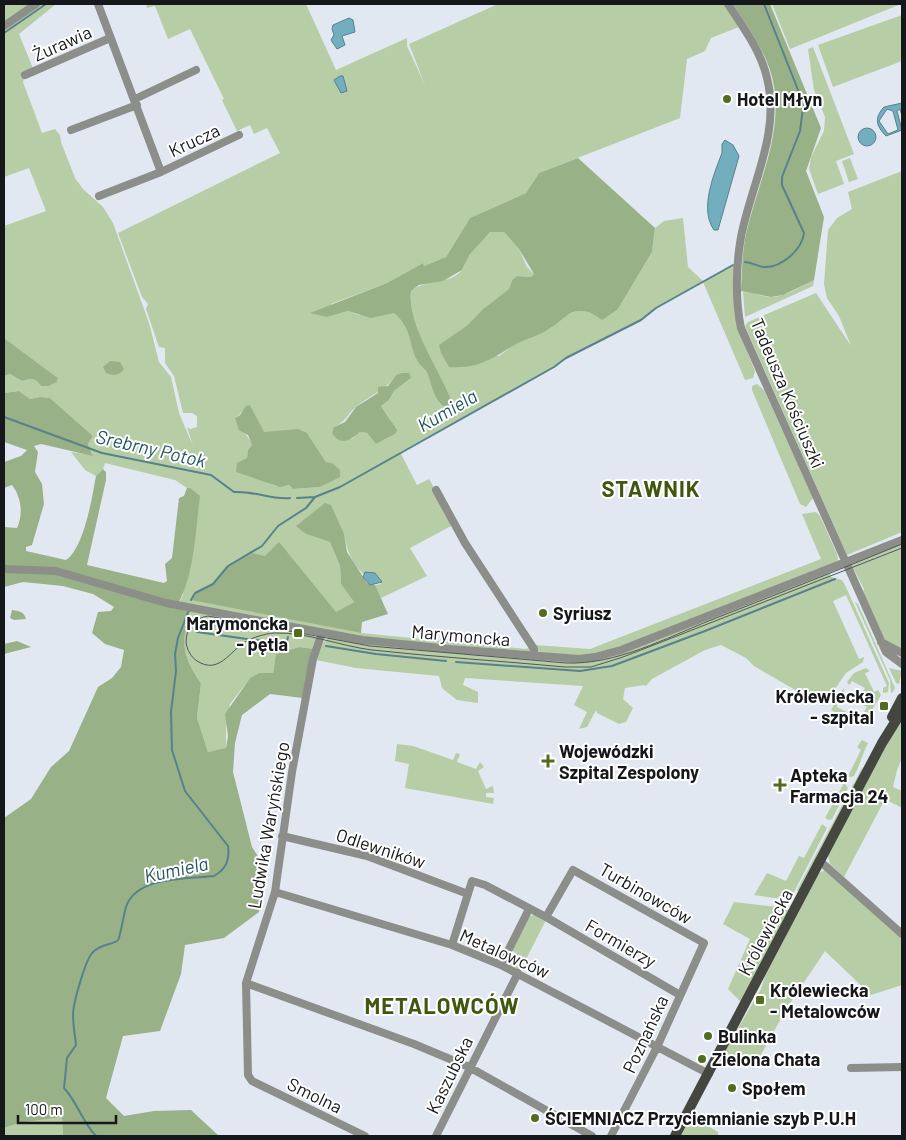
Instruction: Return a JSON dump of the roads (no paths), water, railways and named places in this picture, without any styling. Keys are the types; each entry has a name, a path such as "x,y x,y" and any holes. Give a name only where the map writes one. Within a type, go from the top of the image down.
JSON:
{"main road":[{"name":"Królewiecka","path":"882,743 884,734 902,698"},
{"name":"Królewiecka","path":"675,1136 882,743 902,711"}],"street":[{"path":"4,26 36,4"},
{"name":"Żurawia","path":"98,4 161,172"},
{"name":"Tadeusza Kościuszki","path":"728,4 763,62 772,111 769,136 741,237 739,315 744,338 881,642 886,652 902,664"},
{"name":"Żurawia","path":"24,75 110,38"},
{"path":"72,130 136,102 196,70"},
{"name":"Krucza","path":"161,172 239,135"},
{"path":"99,196 161,172"},
{"path":"436,490 465,543 534,649 534,656"},
{"name":"Marymoncka","path":"4,569 56,571 183,606 322,633 396,644 579,659 605,655 902,540"},
{"name":"Ludwika Waryńskiego","path":"252,1081 248,1075 246,983 275,892 282,836 313,660 322,633"},
{"path":"881,642 902,653"},
{"name":"Odlewników","path":"282,836 367,856 468,894"},
{"path":"821,862 902,934"},
{"name":"Turbinowców","path":"546,917 573,870 704,943"},
{"path":"452,945 472,881 485,885 546,917"},
{"name":"Metalowców","path":"275,892 452,945 501,965 709,1074"},
{"path":"501,965 529,909"},
{"name":"Formierzy","path":"546,917 680,994"},
{"name":"Poznańska","path":"611,1136 658,1046 704,943"},
{"name":"Kaszubska","path":"436,1136 469,1067 518,973"},
{"path":"246,983 414,1044 469,1067 592,1136"},
{"path":"851,1068 902,1067"},
{"name":"Smolna","path":"252,1081 365,1136"}],"water":[{"path":"349,18 353,20 355,32 342,36 345,45 337,49 331,40 334,35 333,25"},
{"path":"343,76 347,91 341,93 334,80"},
{"path":"902,103 902,116 900,109 897,111 902,130 886,136 878,125 879,115 884,107","holes":["887,109 893,111 898,130 888,134 879,121"]},
{"path":"863,128 871,128 876,133 874,144 863,146 858,141 858,133"},
{"path":"725,140 733,145 739,156 718,230 714,230 708,212 709,192 722,153 722,144"},
{"path":"365,572 375,573 382,582 370,585 363,577"}],"waterway":[{"path":"4,33 46,4"},
{"name":"Kumiela","path":"745,262 771,267 784,261 799,246 804,233 782,185 782,177 800,131 803,108 802,100 764,4"},
{"name":"Kumiela","path":"191,600 195,593 213,584 228,566 262,546 278,526 306,508 315,497 340,487 554,367 566,358 641,320 656,308 733,265"},
{"name":"Srebrny Potok","path":"4,417 102,453 211,475 234,492 290,498"},
{"name":"Srebrny Potok","path":"297,498 315,497"},
{"path":"456,662 580,671 612,666 835,579"},
{"name":"Kumiela","path":"96,1136 64,1088 67,1058 76,1045 73,1015 75,1002 89,958 99,947 118,940 126,907 132,897 140,890 151,884 164,881 214,876 222,870 228,860 228,846 185,791 172,750 171,712 176,671 175,654 178,638 189,610"},
{"path":"197,632 247,639"},
{"path":"257,640 286,645 288,637"},
{"path":"326,646 376,654 446,661"}],"tram line":[{"path":"902,544 659,642 603,660 566,663 370,646 208,616 192,624 186,637 186,642 190,653 197,661 205,665 218,664 248,640 267,634 286,633 372,650 565,667 591,667 623,657 902,548"},
{"path":"197,628 215,625 234,627"}],"place":[{"name":"Hotel Młyn","path":"727,99"},
{"name":"Syriusz","path":"543,613"},
{"name":"Marymoncka - pętla","path":"298,633"},
{"name":"Królewiecka - szpital","path":"884,706"},
{"name":"Wojewódzki Szpital Zespolony","path":"548,761"},
{"name":"Apteka Farmacja 24","path":"780,785"},
{"name":"Królewiecka - Metalowców","path":"760,1000"},
{"name":"Bulinka","path":"708,1036"},
{"name":"Zielona Chata","path":"702,1059"},
{"name":"Społem","path":"732,1088"},
{"name":"ŚCIEMNIACZ Przyciemnianie szyb P.U.H","path":"535,1118"}],"district":[{"name":"STAWNIK","path":"651,488"},
{"name":"METALOWCÓW","path":"442,1005"}]}
